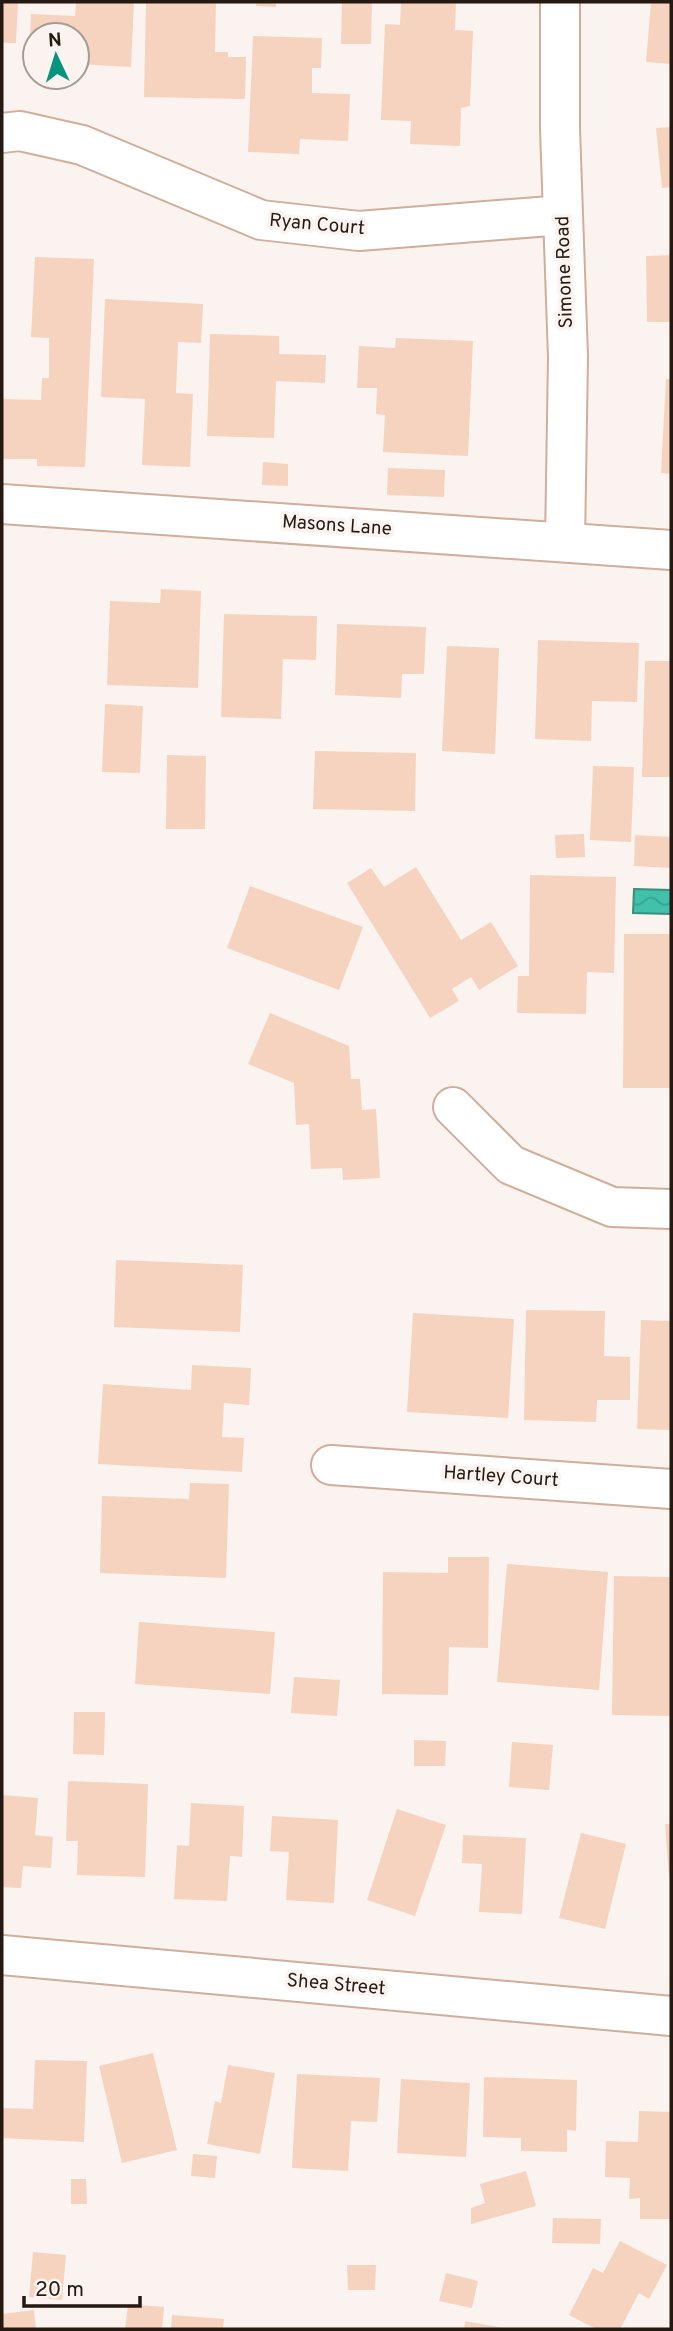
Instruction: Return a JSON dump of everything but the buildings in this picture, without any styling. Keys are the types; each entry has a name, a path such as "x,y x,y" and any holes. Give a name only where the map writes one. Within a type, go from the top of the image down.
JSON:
{"street":[{"name":"Simone Road","path":"560,2 568,357 565,542"},
{"name":"Ryan Court","path":"2,133 20,131 82,145 261,220 359,231 563,215"},
{"name":"Masons Lane","path":"2,504 671,550"},
{"path":"453,1107 511,1165 612,1207 671,1209"},
{"name":"Hartley Court","path":"331,1465 671,1489"},
{"name":"Shea Street","path":"2,1955 671,2016"}],"water":[{"path":"634,889 671,890 671,914 633,913"}]}
